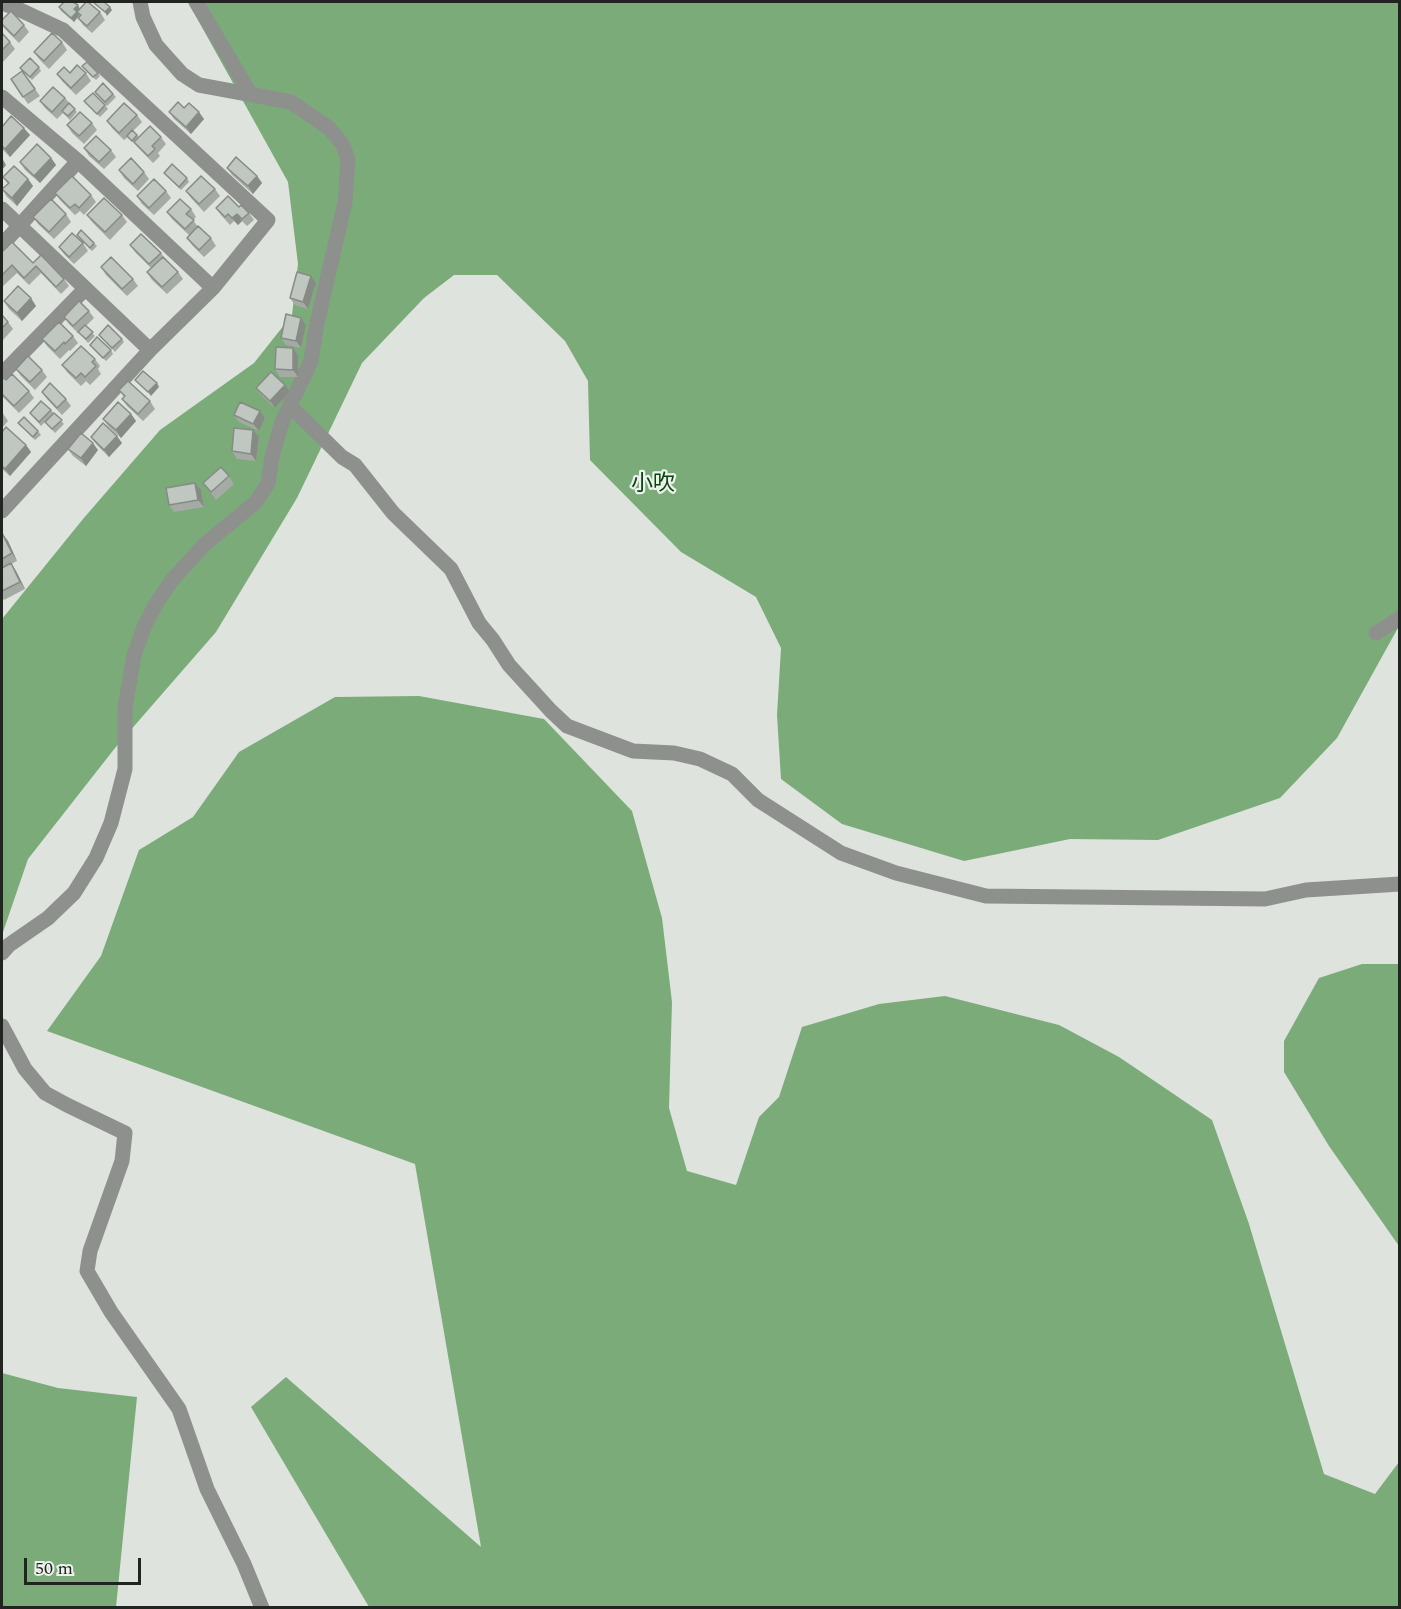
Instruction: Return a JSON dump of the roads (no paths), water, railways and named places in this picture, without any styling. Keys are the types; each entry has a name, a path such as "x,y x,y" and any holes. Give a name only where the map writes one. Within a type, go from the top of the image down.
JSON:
{"street":[{"path":"2,953 9,945 48,918 74,893 96,858 111,823 125,770 125,708 134,655 144,627 157,602 173,579 205,544 256,502 268,483 272,457 282,422 311,361 317,323 345,202 348,160 343,146 329,128 291,102 199,85 182,74 156,45 143,17 140,2"},
{"path":"196,2 250,93"},
{"path":"2,3 63,30 268,220 213,288 150,350 2,511"},
{"path":"2,98 78,161 213,288"},
{"path":"2,245 78,161"},
{"path":"2,209 150,350"},
{"path":"2,374 85,289"},
{"path":"290,406 342,457 355,465 393,513 451,569 478,623 493,640 509,665 567,726 633,751 674,753 700,759 732,774 758,800 841,853 896,873 986,896 1265,899 1306,891 1400,884"},
{"path":"1376,633 1400,618"},
{"path":"2,1026 25,1069 45,1093 125,1133 122,1161 90,1251 87,1271 111,1312 179,1409 207,1490 244,1564 262,1608"}],"district":[{"name":"小吹","path":"653,486"}]}
